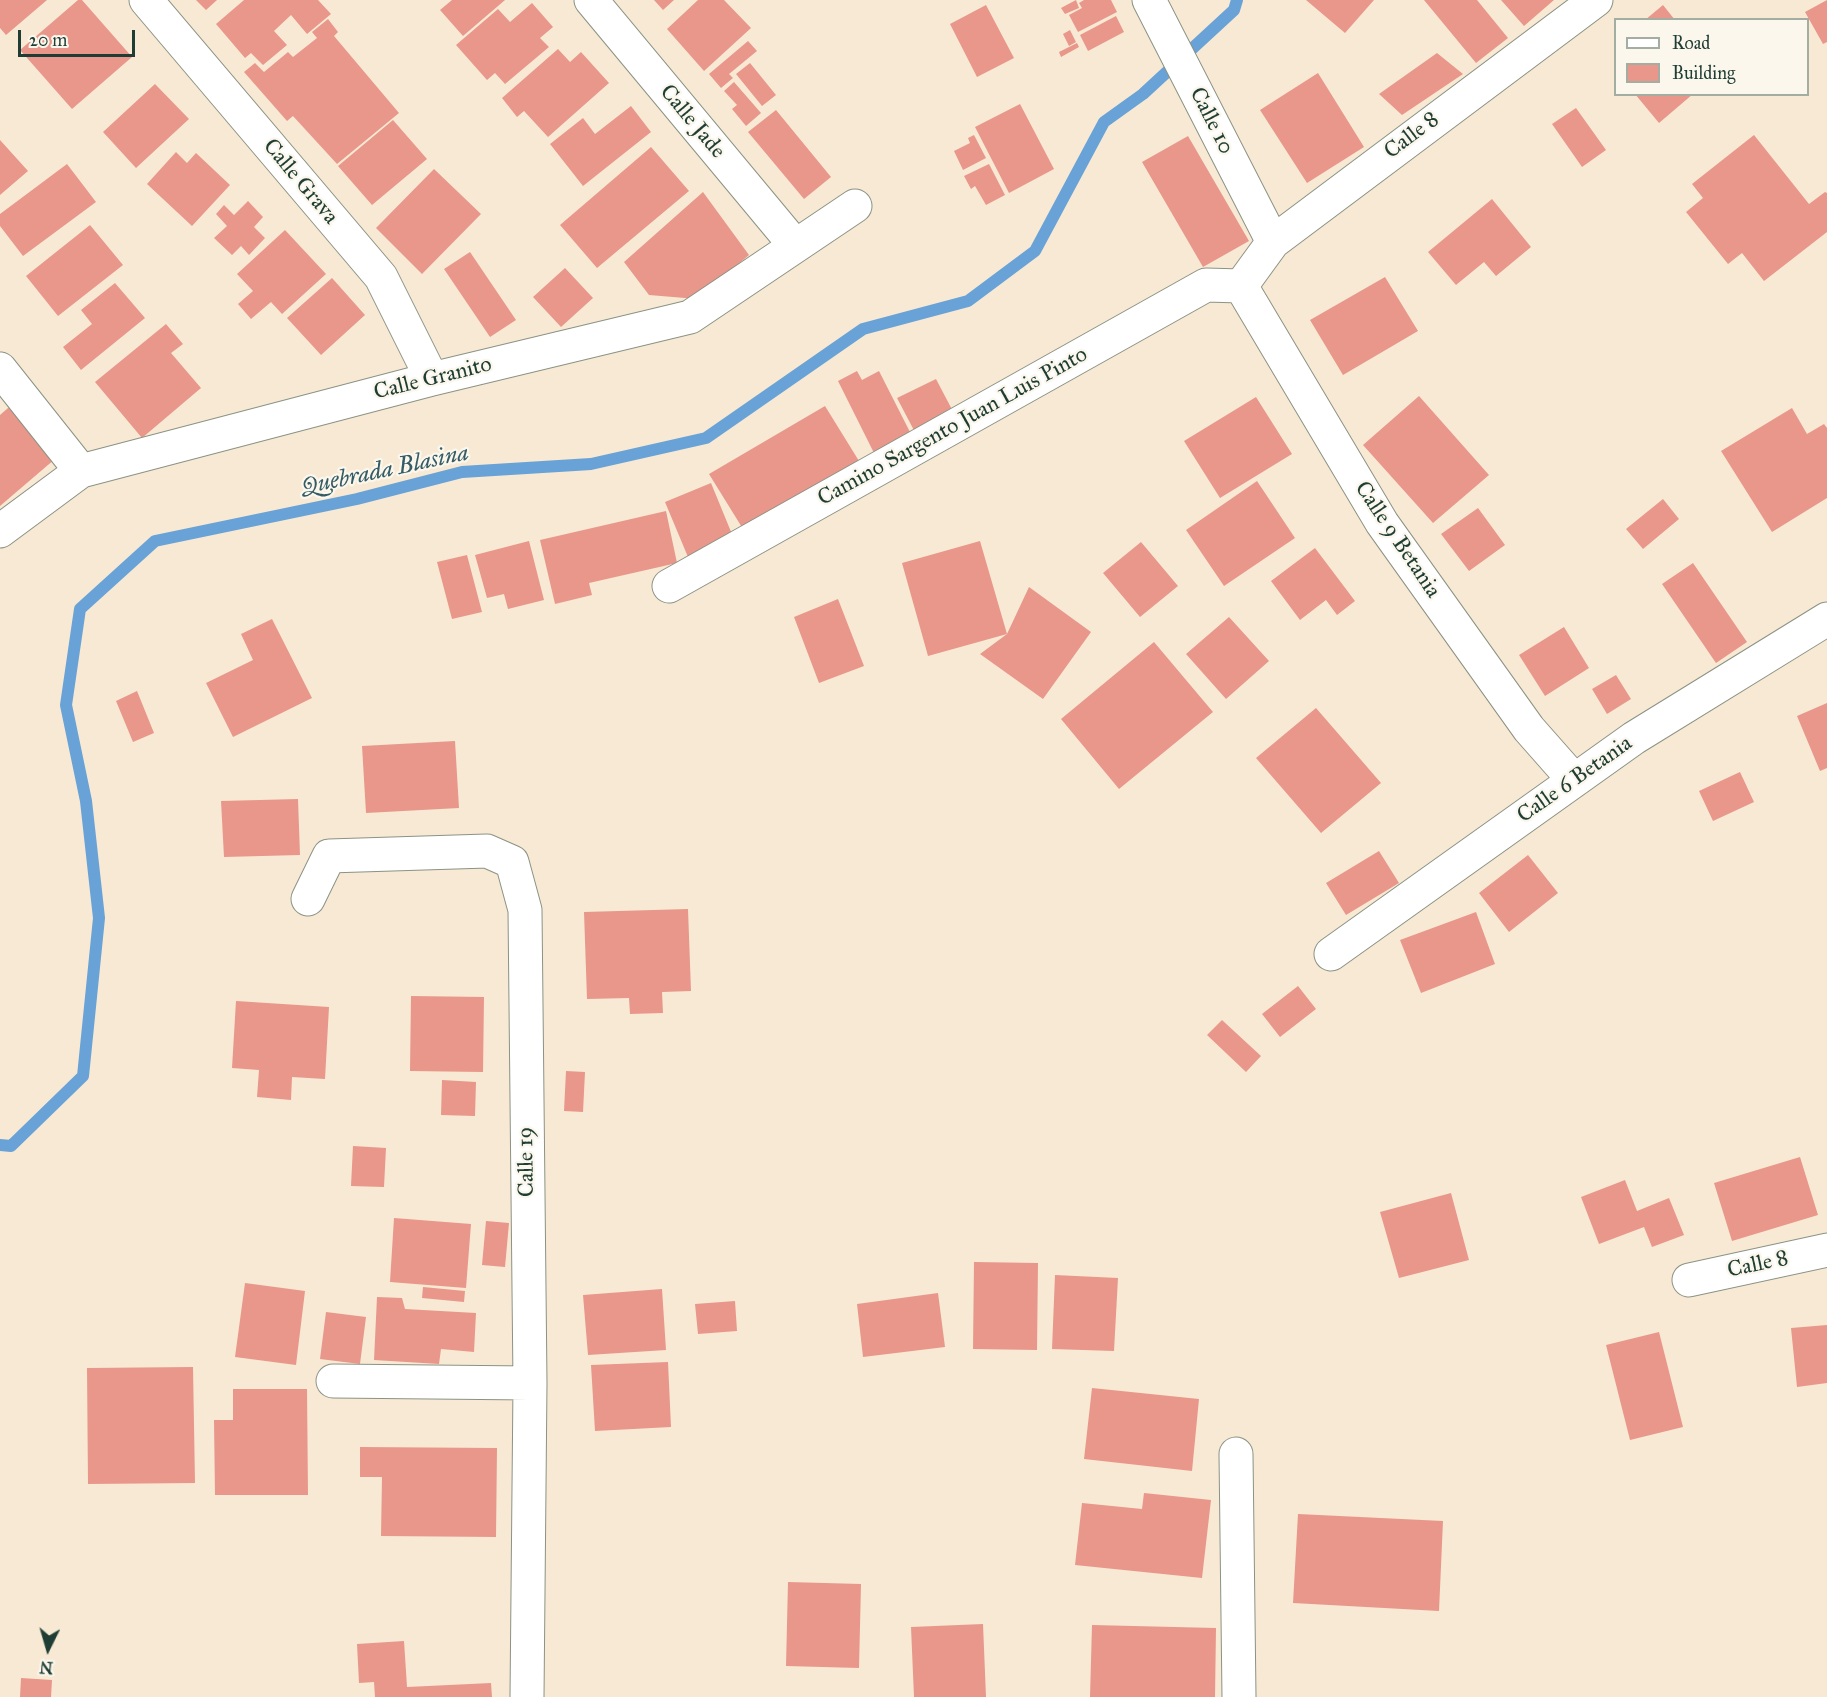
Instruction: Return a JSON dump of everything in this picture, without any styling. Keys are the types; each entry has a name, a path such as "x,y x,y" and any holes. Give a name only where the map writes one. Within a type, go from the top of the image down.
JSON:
{"street":[{"name":"Calle Grava","path":"146,0 381,277 432,379"},
{"name":"Calle Jade","path":"591,0 794,244"},
{"name":"Calle 10","path":"1149,0 1273,242"},
{"name":"Calle 8","path":"1241,286 1273,242 1596,0"},
{"name":"Calle Granito","path":"0,531 81,471 432,379 690,317 794,244 855,206"},
{"name":"Camino Sargento Juan Luis Pinto","path":"669,586 1206,285 1241,286"},
{"name":"Calle 9 Betania","path":"1241,286 1382,523 1529,729 1574,780"},
{"path":"0,369 81,471"},
{"name":"Calle 6 Betania","path":"1331,954 1634,738 1827,619"},
{"name":"Calle 19","path":"308,898 329,856 487,851 512,862 525,910 530,1383 527,1697"},
{"name":"Calle 8","path":"1689,1280 1827,1250"},
{"path":"333,1381 530,1383"},
{"path":"1236,1454 1239,1697"}],"building":[{"path":"0,0 47,0 6,35 0,28"},
{"path":"78,0 82,0 132,57 72,109 20,50"},
{"path":"196,0 217,0 206,10"},
{"path":"244,0 318,0 331,14 307,34 291,15 274,31 287,45 263,65 251,53 245,58 216,24"},
{"path":"452,0 505,0 463,36 440,10"},
{"path":"654,0 674,0 663,10"},
{"path":"698,0 724,0 751,28 704,71 667,29"},
{"path":"1076,0 1079,8 1065,14 1061,8"},
{"path":"1084,0 1111,0 1117,12 1078,32 1069,15 1082,8 1079,3"},
{"path":"1306,0 1374,0 1345,33"},
{"path":"1424,0 1477,0 1508,38 1476,63"},
{"path":"1501,0 1554,0 1524,26"},
{"path":"1827,0 1827,42 1823,44 1805,12"},
{"path":"532,3 553,27 540,38 549,47 505,84 495,73 487,80 456,45 498,9 510,22"},
{"path":"986,5 1014,58 977,77 950,24"},
{"path":"1663,5 1673,18 1647,18"},
{"path":"1116,16 1124,32 1088,51 1080,35"},
{"path":"328,19 338,32 334,36 399,113 337,164 293,116 287,121 244,72 255,63 264,72 288,52 293,57 317,38 312,32"},
{"path":"1070,30 1076,42 1069,46 1063,34"},
{"path":"748,41 757,51 729,74 733,78 721,88 709,74"},
{"path":"1077,43 1079,47 1061,57 1059,52"},
{"path":"558,49 570,62 581,52 609,83 548,137 524,111 517,117 502,98"},
{"path":"1437,53 1463,74 1402,115 1379,94"},
{"path":"750,63 776,95 762,106 736,74"},
{"path":"1318,73 1364,147 1307,183 1260,110"},
{"path":"734,82 761,113 746,126 732,109 737,105 724,91"},
{"path":"155,84 189,119 136,168 103,132"},
{"path":"1637,96 1691,96 1659,123"},
{"path":"1020,104 1054,169 1009,193 975,127"},
{"path":"631,106 651,132 583,186 550,144 583,118 595,134"},
{"path":"1576,108 1606,150 1582,167 1552,124"},
{"path":"776,110 831,177 804,199 748,132"},
{"path":"393,120 427,159 372,205 338,166"},
{"path":"974,135 986,158 963,170 954,151 970,143 968,138"},
{"path":"1754,135 1809,204 1825,192 1827,193 1827,232 1764,281 1742,253 1728,264 1686,212 1703,198 1692,184"},
{"path":"1188,136 1249,241 1203,267 1142,162"},
{"path":"0,140 28,171 0,195"},
{"path":"651,147 689,191 597,268 560,225"},
{"path":"176,152 187,163 196,153 230,185 192,226 147,184"},
{"path":"67,164 96,202 23,256 0,226 0,214"},
{"path":"989,164 1005,195 986,205 975,186 971,189 964,176"},
{"path":"434,169 481,214 422,274 376,228"},
{"path":"703,192 749,255 697,299 649,295 624,262"},
{"path":"1492,199 1531,247 1496,276 1484,262 1456,285 1428,252"},
{"path":"248,201 263,217 254,227 265,238 249,255 241,246 232,255 214,238 227,226 216,214 224,205 234,215"},
{"path":"90,225 123,265 58,316 26,276"},
{"path":"285,230 326,274 282,314 271,302 251,319 238,304 253,291 237,274"},
{"path":"470,252 516,320 490,337 444,269"},
{"path":"565,268 593,298 561,327 533,297"},
{"path":"1385,277 1418,331 1343,375 1310,320"},
{"path":"332,278 365,315 321,355 287,318"},
{"path":"115,283 145,318 81,370 63,347 92,324 81,310"},
{"path":"166,324 183,344 171,353 201,388 142,438 95,382"},
{"path":"857,371 862,380 879,371 912,436 875,455 838,381"},
{"path":"936,379 957,419 918,438 897,398"},
{"path":"1419,396 1489,475 1433,523 1363,445"},
{"path":"1256,397 1292,454 1220,498 1184,441"},
{"path":"16,401 62,453 0,506 0,415"},
{"path":"825,406 859,461 743,529 709,474"},
{"path":"1792,408 1807,434 1824,424 1827,428 1827,498 1772,532 1721,451"},
{"path":"1257,481 1295,538 1224,586 1186,530"},
{"path":"711,483 734,539 688,557 665,502"},
{"path":"1663,499 1679,519 1643,549 1626,529"},
{"path":"1478,508 1505,545 1469,571 1441,534"},
{"path":"666,511 677,563 589,583 592,595 555,604 540,540"},
{"path":"529,541 544,600 508,609 504,594 487,598 475,555"},
{"path":"980,541 1007,634 928,656 902,563"},
{"path":"1141,542 1178,586 1140,617 1103,573"},
{"path":"1315,548 1355,601 1337,615 1326,600 1300,620 1271,581"},
{"path":"467,555 482,612 452,619 437,562"},
{"path":"1693,563 1747,642 1716,663 1662,584"},
{"path":"1029,587 1091,632 1043,699 980,654 1007,634"},
{"path":"838,599 864,666 819,683 794,617"},
{"path":"1229,617 1269,661 1226,699 1186,654"},
{"path":"272,619 312,698 233,737 206,683 253,660 241,634"},
{"path":"1564,627 1589,668 1545,696 1519,655"},
{"path":"1154,642 1213,712 1119,789 1061,719"},
{"path":"1616,675 1631,699 1607,714 1592,689"},
{"path":"137,691 154,733 133,742 116,701"},
{"path":"1827,703 1827,768 1820,771 1797,716"},
{"path":"1316,708 1381,783 1321,833 1256,758"},
{"path":"455,741 459,808 366,813 362,746"},
{"path":"1740,772 1754,802 1713,821 1699,791"},
{"path":"298,799 300,855 224,857 221,801"},
{"path":"1379,851 1399,883 1346,915 1326,883"},
{"path":"1528,855 1558,893 1509,932 1479,893"},
{"path":"688,909 691,991 662,992 663,1013 630,1014 629,998 587,999 584,912"},
{"path":"1476,912 1495,964 1421,993 1400,940"},
{"path":"1298,986 1316,1009 1280,1037 1262,1014"},
{"path":"411,996 484,997 483,1072 410,1071"},
{"path":"236,1001 329,1007 325,1079 292,1077 291,1100 257,1097 259,1070 232,1068"},
{"path":"1222,1020 1261,1056 1246,1072 1207,1035"},
{"path":"566,1071 585,1072 583,1112 564,1111"},
{"path":"442,1080 476,1082 475,1116 441,1115"},
{"path":"353,1146 386,1148 384,1187 351,1186"},
{"path":"1800,1157 1818,1215 1732,1241 1714,1183"},
{"path":"1625,1180 1637,1211 1669,1198 1684,1235 1652,1247 1644,1227 1599,1244 1581,1197"},
{"path":"1451,1193 1469,1260 1399,1278 1380,1212"},
{"path":"394,1218 471,1224 466,1288 390,1282"},
{"path":"486,1221 509,1223 505,1267 482,1265"},
{"path":"974,1262 1038,1263 1037,1350 973,1349"},
{"path":"1055,1275 1118,1278 1114,1351 1052,1349"},
{"path":"245,1283 305,1291 296,1365 235,1357"},
{"path":"423,1287 465,1291 464,1302 422,1298"},
{"path":"662,1289 666,1350 588,1355 583,1295"},
{"path":"938,1293 945,1347 863,1357 857,1304"},
{"path":"377,1297 402,1298 405,1309 476,1313 474,1352 441,1349 439,1364 374,1360"},
{"path":"735,1301 737,1331 698,1334 695,1304"},
{"path":"326,1312 366,1317 360,1364 320,1359"},
{"path":"1827,1325 1827,1383 1797,1387 1791,1328"},
{"path":"1659,1332 1683,1427 1630,1440 1606,1345"},
{"path":"668,1362 671,1427 595,1431 591,1365"},
{"path":"193,1367 195,1483 88,1484 87,1368"},
{"path":"1092,1388 1199,1399 1192,1471 1084,1459"},
{"path":"233,1389 307,1389 308,1495 215,1495 214,1420 233,1420"},
{"path":"360,1447 497,1448 496,1537 381,1536 382,1477 360,1477"},
{"path":"1144,1493 1211,1500 1202,1578 1075,1565 1082,1503 1142,1509"},
{"path":"1298,1514 1443,1521 1439,1611 1293,1603"},
{"path":"788,1582 861,1584 859,1668 786,1666"},
{"path":"983,1624 986,1697 914,1697 911,1627"},
{"path":"1092,1625 1216,1628 1215,1697 1090,1697"},
{"path":"404,1641 407,1687 491,1683 492,1697 375,1697 374,1682 359,1683 357,1644"},
{"path":"21,1678 52,1680 51,1697 20,1697"}],"waterway":[{"name":"Quebrada Blasina","path":"0,1145 11,1146 83,1076 99,918 86,801 66,705 80,609 155,541 357,499 462,472 591,464 706,438 863,329 968,301 1035,251 1104,122 1143,94 1234,10 1237,0"}]}
